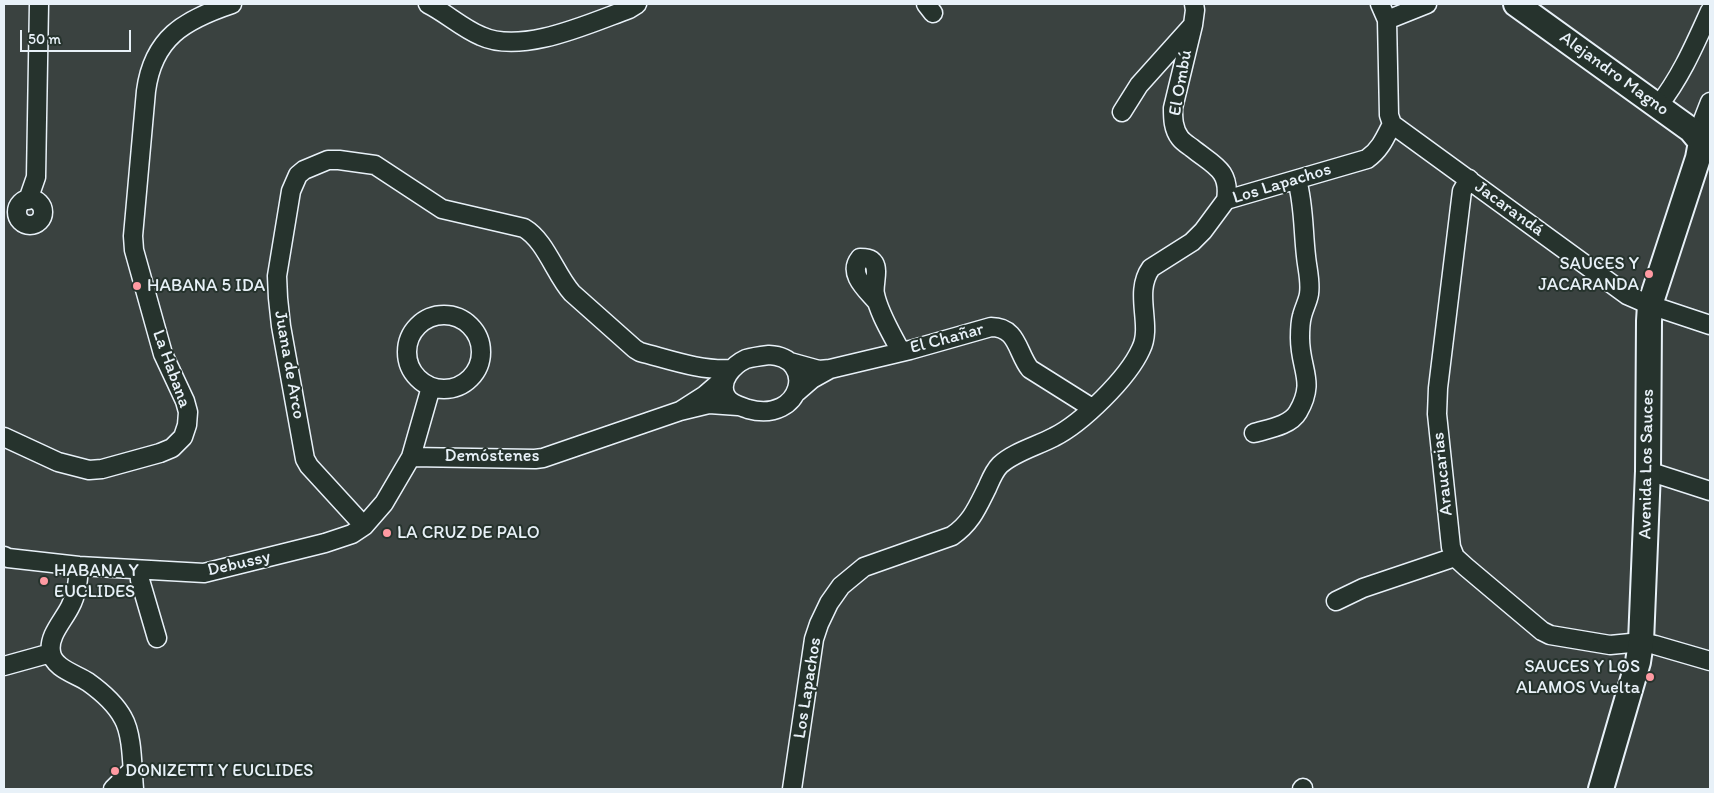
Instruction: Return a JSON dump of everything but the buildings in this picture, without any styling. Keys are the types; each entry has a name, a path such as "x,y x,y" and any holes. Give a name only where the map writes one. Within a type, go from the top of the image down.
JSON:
{"main road":[{"name":"Alejandro Magno","path":"1516,4 1691,130 1706,143"},
{"name":"Avenida Los Sauces","path":"1601,789 1638,662 1641,642 1648,471 1648,321 1650,305 1698,158 1706,143"}],"street":[{"path":"28,200 36,177 39,4"},
{"name":"La Habana","path":"4,436 58,462 89,470 102,469 160,453 172,448 183,437 187,426 188,412 185,401 163,354 134,250 133,236 146,91 154,59 164,42 193,19 232,4"},
{"path":"428,4 441,10 482,37 502,42 538,39 567,31 630,9 637,4"},
{"name":"El Ombú","path":"1194,4 1193,25 1173,108 1173,119 1180,139 1220,170 1226,178 1228,187 1226,200"},
{"path":"1380,4 1387,20 1389,115 1392,124"},
{"path":"1387,20 1427,4"},
{"path":"1658,106 1673,88 1681,74 1710,11"},
{"path":"1122,112 1139,85 1193,25"},
{"path":"1706,143 1703,120 1710,102"},
{"name":"Jacarandá","path":"1392,124 1627,295 1650,305 1710,325"},
{"name":"Los Lapachos","path":"792,789 814,640 826,610 841,586 864,567 952,536 962,529 969,522 994,472 1002,464 1056,436 1074,424 1113,388 1134,362 1142,347 1144,333 1143,284 1146,275 1151,268 1192,242 1208,225 1226,200 1367,159 1382,146 1392,124"},
{"name":"Juana de Arco","path":"364,526 305,459 281,326 278,276 291,192 298,175 304,170 328,160 375,165 442,209 524,228 535,236 565,286 635,349 692,366 730,373"},
{"name":"Araucarias","path":"1455,557 1449,537 1437,414 1438,388 1462,191 1469,179"},
{"path":"1254,433 1286,423 1296,415 1306,392 1308,381 1302,358 1300,326 1309,294 1310,282 1306,257 1302,198 1297,180"},
{"path":"877,302 901,352"},
{"path":"441,316 454,317 464,321 479,340 479,364 474,374 455,388 431,387 420,381 412,372 407,360 407,348 411,335 418,325 429,318 441,316"},
{"name":"El Chañar","path":"790,362 814,369 830,369 992,327 999,327 1006,330 1013,337 1030,369 1092,408"},
{"name":"Demóstenes","path":"680,411 705,395 747,359 780,355 790,362"},
{"path":"790,362 794,365 797,375 796,392"},
{"path":"692,366 704,374 708,381 705,395"},
{"name":"El Chañar","path":"796,392 812,379 830,369"},
{"path":"730,373 723,387 729,400 738,406"},
{"path":"364,526 384,504 411,457 431,387"},
{"name":"Demóstenes","path":"411,457 535,460 680,411 709,404 738,406 757,411 772,411 789,402 796,392"},
{"path":"1648,471 1710,491"},
{"name":"Debussy","path":"79,566 194,573 214,571 325,543 352,534 364,526"},
{"path":"4,556 79,566 75,595 50,642 51,653 55,661 61,666 89,683 108,698 124,719 128,732 134,789"},
{"path":"1336,601 1363,588 1455,557 1542,631 1550,635 1610,644 1641,642 1668,647 1710,660"},
{"path":"139,570 140,580 157,638"},
{"path":"4,666 51,653"},
{"path":"113,789 132,770"}],"place":[{"name":"SAUCES Y JACARANDA","path":"1649,274"},
{"name":"HABANA 5 IDA","path":"137,286"},
{"name":"LA CRUZ DE PALO","path":"387,533"},
{"name":"HABANA Y EUCLIDES","path":"44,581"},
{"name":"SAUCES Y LOS ALAMOS Vuelta","path":"1650,677"},
{"name":"DONIZETTI Y EUCLIDES","path":"115,771"}]}
